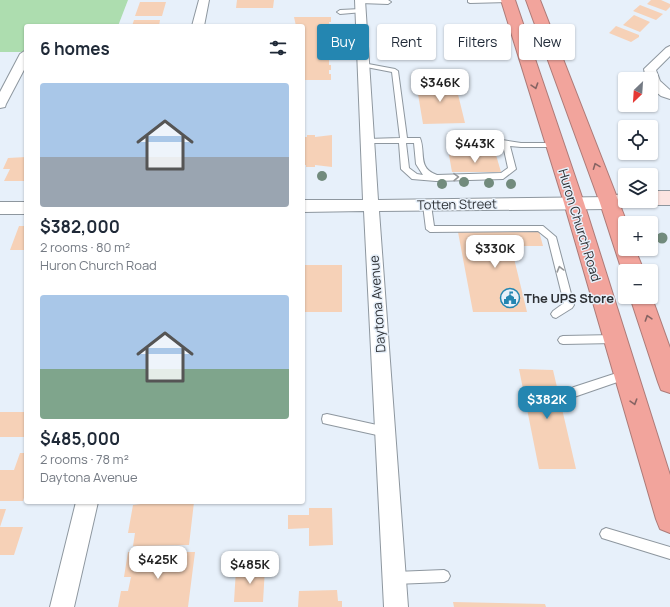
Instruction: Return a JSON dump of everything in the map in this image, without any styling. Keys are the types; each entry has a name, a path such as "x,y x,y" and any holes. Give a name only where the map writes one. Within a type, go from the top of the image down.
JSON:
{"highway":[{"name":"Huron Church Road","path":"508,0 574,204 670,519"},
{"path":"533,0 618,202"},
{"path":"643,304 670,382"}],"street":[{"path":"198,24 204,0"},
{"name":"Daytona Avenue","path":"360,4 396,607"},
{"path":"670,50 650,69 650,77 658,89 670,95"},
{"path":"0,104 24,58"},
{"path":"658,198 670,198"},
{"name":"Totten Street","path":"305,206 574,204 618,202"},
{"path":"0,208 24,208"},
{"path":"62,607 87,504"}],"lane":[{"path":"470,1 508,0"},
{"path":"340,12 360,4 388,2"},
{"path":"363,65 395,71 405,169 415,177 436,178 503,176 512,169 506,142"},
{"path":"367,141 417,140 421,168 426,175 436,178"},
{"path":"490,140 555,145"},
{"path":"427,204 430,229 540,228 552,237 569,305 556,314"},
{"path":"563,340 615,339"},
{"path":"574,392 626,375"},
{"path":"327,419 386,432"},
{"path":"606,534 670,553"},
{"path":"395,578 444,576"}],"green space":[{"path":"0,0 128,0 119,24 24,24 24,52 0,52"}],"building":[{"path":"237,0 274,0 273,8 236,8"},
{"path":"651,0 661,0 670,4 670,7 666,11 647,4"},
{"path":"140,2 166,2 162,16 135,16"},
{"path":"640,5 663,14 656,20 633,11"},
{"path":"634,15 650,22 640,32 623,25"},
{"path":"294,17 331,17 329,24 317,24 317,60 329,60 329,65 331,65 329,74 331,74 331,80 305,80 305,24 296,24"},
{"path":"134,20 160,20 159,24 133,24"},
{"path":"616,26 639,35 639,37 631,42 609,33"},
{"path":"416,82 455,82 465,123 423,124"},
{"path":"307,135 315,135 315,137 332,135 332,167 315,165 315,167 306,167 305,137 307,137"},
{"path":"449,155 496,155 501,172 452,172"},
{"path":"24,157 24,181 4,181 10,169 3,169 8,158"},
{"path":"19,226 24,226 24,250 10,250"},
{"path":"539,231 543,246 511,246 527,312 473,312 458,232"},
{"path":"305,265 342,265 342,312 305,312"},
{"path":"519,369 553,370 576,469 539,469"},
{"path":"0,412 24,412 24,437 0,437"},
{"path":"20,453 24,453 23,501 0,501 0,470 14,470"},
{"path":"194,504 189,545 133,546 135,533 128,533 133,505"},
{"path":"309,508 332,508 333,545 309,546 309,528 288,529 288,515 309,515"},
{"path":"0,509 6,509 0,527"},
{"path":"0,527 23,527 14,555 0,555"},
{"path":"128,552 195,552 188,607 118,607 121,591 128,591 131,577 124,577"},
{"path":"265,568 263,602 234,602 236,569"},
{"path":"337,590 338,601 342,601 342,607 298,607 299,591"},
{"path":"453,602 545,604 546,607 454,607"}],"place":[{"name":"The UPS Store","path":"510,298"}]}
